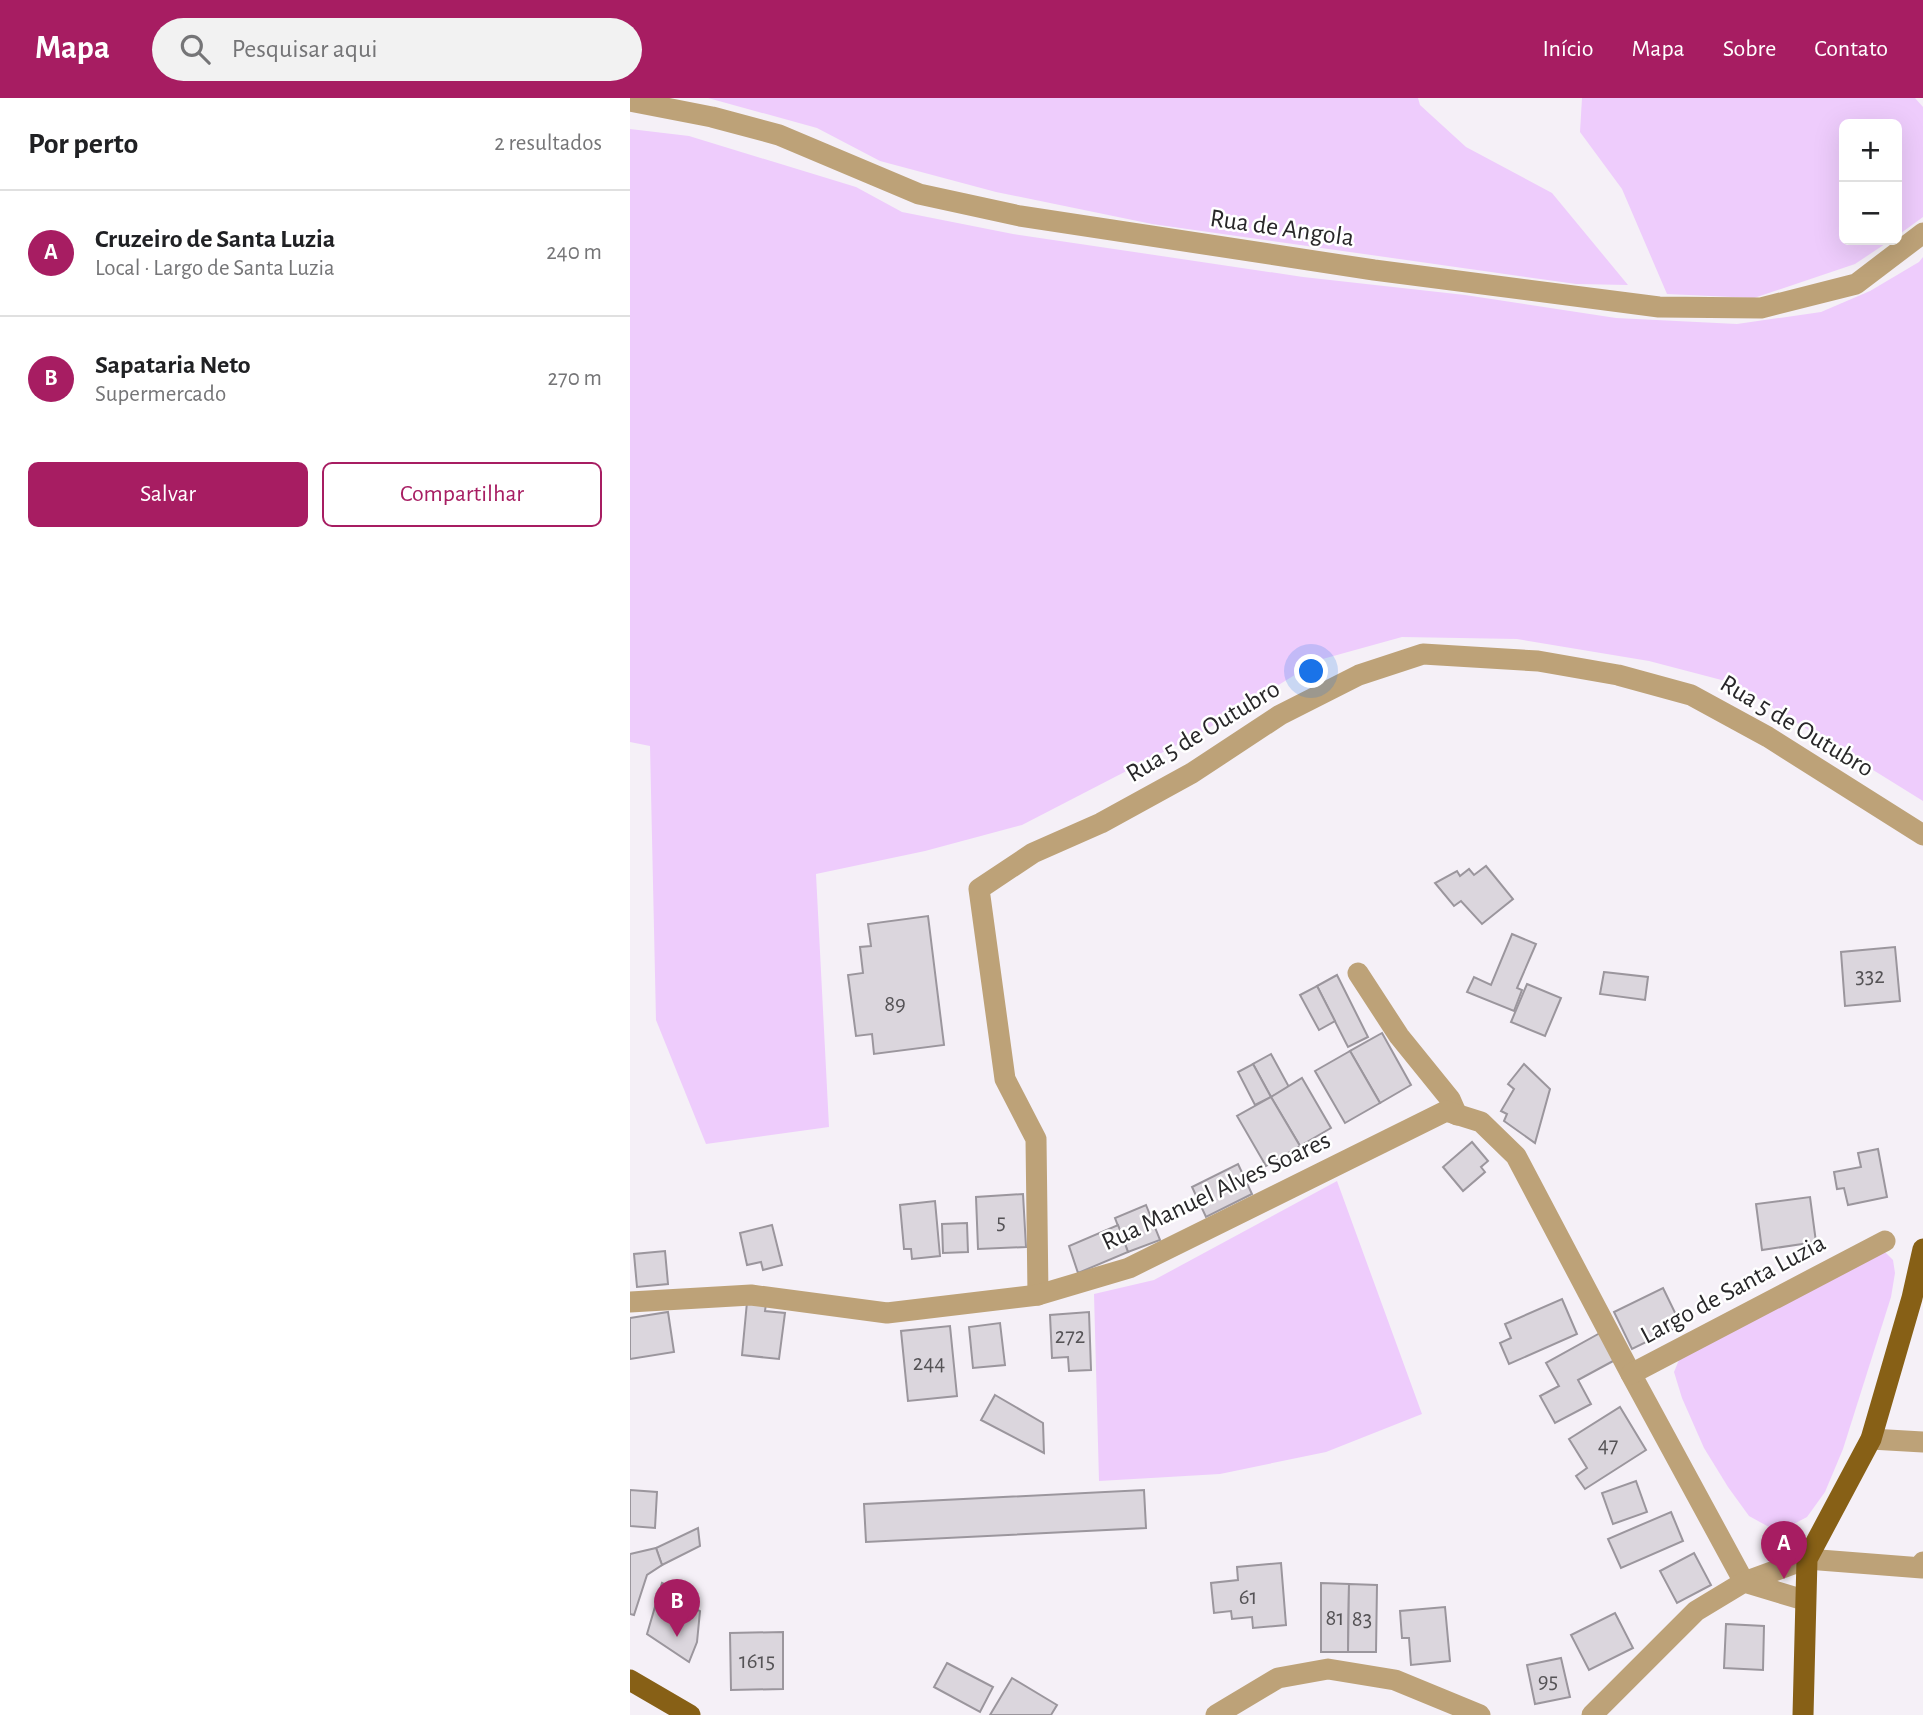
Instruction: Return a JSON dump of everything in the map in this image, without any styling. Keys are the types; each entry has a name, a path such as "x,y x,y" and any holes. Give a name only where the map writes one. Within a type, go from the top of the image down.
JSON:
{"main road":[{"path":"1803,1715 1807,1559 1871,1439 1912,1298 1923,1249"},
{"path":"630,1680 690,1715"}],"street":[{"name":"Rua de Angola","path":"630,101 712,117 779,135 919,194 1020,216 1374,270 1659,307 1761,308 1856,284 1923,233"},
{"name":"Rua 5 de Outubro","path":"1038,1295 1036,1139 1005,1079 979,889 1033,853 1101,822 1192,773 1280,715 1359,675 1423,654 1538,662 1618,675 1691,695 1768,737 1923,835"},
{"path":"1358,973 1399,1036 1450,1099 1457,1115 1481,1122 1516,1156 1631,1374"},
{"name":"Rua Manuel Alves Soares","path":"630,1303 751,1295 887,1313 1038,1295 1129,1268 1446,1111 1457,1115"},
{"name":"Largo de Santa Luzia","path":"1744,1582 1631,1374 1885,1241"},
{"path":"1871,1439 1923,1441"},
{"path":"1592,1715 1696,1611 1744,1582 1807,1559 1922,1565"},
{"path":"1744,1582 1804,1601"},
{"path":"1216,1715 1278,1678 1328,1669 1395,1679 1480,1715"}],"shaded area":[{"path":"708,98 1418,98 1420,105 1466,147 1552,193 1628,285 1576,284 1152,224 996,192 880,161 817,128"},
{"path":"1582,98 1915,98 1923,107 1923,217 1902,232 1902,119 1839,119 1839,245 1884,245 1855,264 1754,298 1667,294 1622,189 1580,132"},
{"path":"630,129 689,136 856,187 902,212 1013,234 1303,277 1465,295 1616,318 1737,324 1821,312 1870,291 1923,257 1923,801 1733,683 1649,661 1517,639 1402,637 1319,660 1202,732 1022,825 925,851 816,874 829,1127 706,1144 656,1020 650,746 630,742"},
{"path":"1337,1181 1422,1414 1326,1452 1220,1474 1099,1481 1094,1294 1154,1280"},
{"path":"1881,1248 1893,1260 1895,1273 1891,1297 1843,1449 1825,1492 1807,1517 1790,1526 1769,1527 1749,1516 1704,1448 1682,1398 1674,1372 1681,1355"}],"building":[{"path":"1486,866 1513,899 1482,924 1461,901 1454,906 1435,883 1457,871 1460,876 1469,869 1474,875"},
{"path":"928,916 944,1045 874,1054 872,1034 856,1036 848,975 863,973 860,947 871,946 868,924"},
{"path":"1512,934 1536,944 1517,988 1522,990 1514,1011 1467,992 1474,977 1491,985"},
{"path":"1895,947 1900,1001 1845,1006 1841,952"},
{"path":"1604,972 1648,977 1645,1000 1600,994"},
{"path":"1337,975 1368,1037 1348,1047 1317,986"},
{"path":"1527,984 1561,998 1545,1036 1511,1022"},
{"path":"1317,986 1335,1021 1319,1030 1300,995"},
{"path":"1382,1033 1411,1085 1380,1103 1350,1051"},
{"path":"1350,1051 1380,1103 1345,1123 1315,1071"},
{"path":"1271,1054 1289,1087 1271,1097 1253,1064"},
{"path":"1253,1064 1271,1097 1255,1105 1238,1072"},
{"path":"1524,1064 1550,1089 1535,1143 1504,1121 1507,1114 1501,1111 1514,1089 1508,1084"},
{"path":"1302,1078 1331,1128 1300,1146 1271,1097"},
{"path":"1271,1097 1300,1146 1266,1166 1237,1116"},
{"path":"1472,1142 1488,1161 1481,1167 1485,1172 1463,1191 1443,1167"},
{"path":"1878,1149 1887,1197 1848,1205 1844,1188 1837,1189 1834,1172 1861,1167 1858,1153"},
{"path":"1238,1164 1252,1194 1206,1217 1192,1187"},
{"path":"1023,1194 1026,1247 978,1249 976,1197"},
{"path":"1810,1197 1816,1242 1762,1250 1756,1204"},
{"path":"935,1201 940,1256 912,1259 911,1249 904,1249 900,1205"},
{"path":"1146,1205 1160,1240 1128,1252 1115,1218"},
{"path":"967,1223 968,1252 943,1253 942,1224"},
{"path":"772,1225 782,1265 763,1270 761,1262 747,1265 740,1233"},
{"path":"1118,1225 1128,1252 1078,1273 1069,1246"},
{"path":"665,1251 668,1284 637,1287 634,1254"},
{"path":"1663,1288 1681,1325 1632,1349 1614,1312"},
{"path":"1562,1299 1577,1334 1509,1364 1500,1343 1511,1338 1505,1324"},
{"path":"747,1302 766,1304 765,1311 785,1313 779,1359 742,1355"},
{"path":"668,1312 674,1352 630,1359 630,1318"},
{"path":"1089,1312 1091,1370 1069,1371 1068,1357 1052,1358 1050,1315"},
{"path":"1000,1323 1005,1365 973,1368 969,1327"},
{"path":"950,1326 957,1396 908,1401 901,1331"},
{"path":"1600,1333 1615,1360 1578,1380 1591,1404 1555,1423 1540,1396 1559,1386 1546,1363"},
{"path":"995,1395 1043,1423 1044,1453 981,1420"},
{"path":"1620,1407 1646,1450 1585,1489 1576,1476 1587,1468 1569,1439"},
{"path":"1636,1481 1647,1512 1613,1524 1602,1493"},
{"path":"630,1490 657,1492 655,1528 630,1526"},
{"path":"1144,1490 1146,1528 866,1542 864,1504"},
{"path":"1671,1512 1683,1541 1621,1568 1608,1539"},
{"path":"698,1528 700,1546 662,1565 656,1548"},
{"path":"656,1548 662,1565 647,1575 634,1615 630,1614 630,1554"},
{"path":"1694,1553 1711,1585 1677,1603 1660,1571"},
{"path":"1281,1563 1286,1625 1253,1628 1252,1617 1232,1619 1231,1611 1214,1613 1211,1583 1238,1580 1237,1567"},
{"path":"662,1583 680,1592 678,1601 700,1611 697,1642 689,1662 647,1634"},
{"path":"1321,1583 1349,1584 1348,1652 1321,1652"},
{"path":"1349,1584 1377,1585 1376,1652 1348,1652"},
{"path":"1445,1607 1450,1661 1411,1665 1409,1638 1402,1638 1400,1611"},
{"path":"1615,1613 1633,1648 1589,1670 1571,1635"},
{"path":"1726,1624 1764,1626 1763,1670 1724,1668"},
{"path":"783,1632 783,1689 731,1690 730,1633"},
{"path":"1561,1658 1570,1697 1535,1704 1527,1665"},
{"path":"947,1663 993,1687 980,1712 934,1687"},
{"path":"1012,1678 1057,1705 1051,1715 990,1715"}],"place":[{"name":"Cruzeiro de Santa Luzia","path":"1784,1579"},
{"name":"Sapataria Neto","path":"677,1637"}]}
